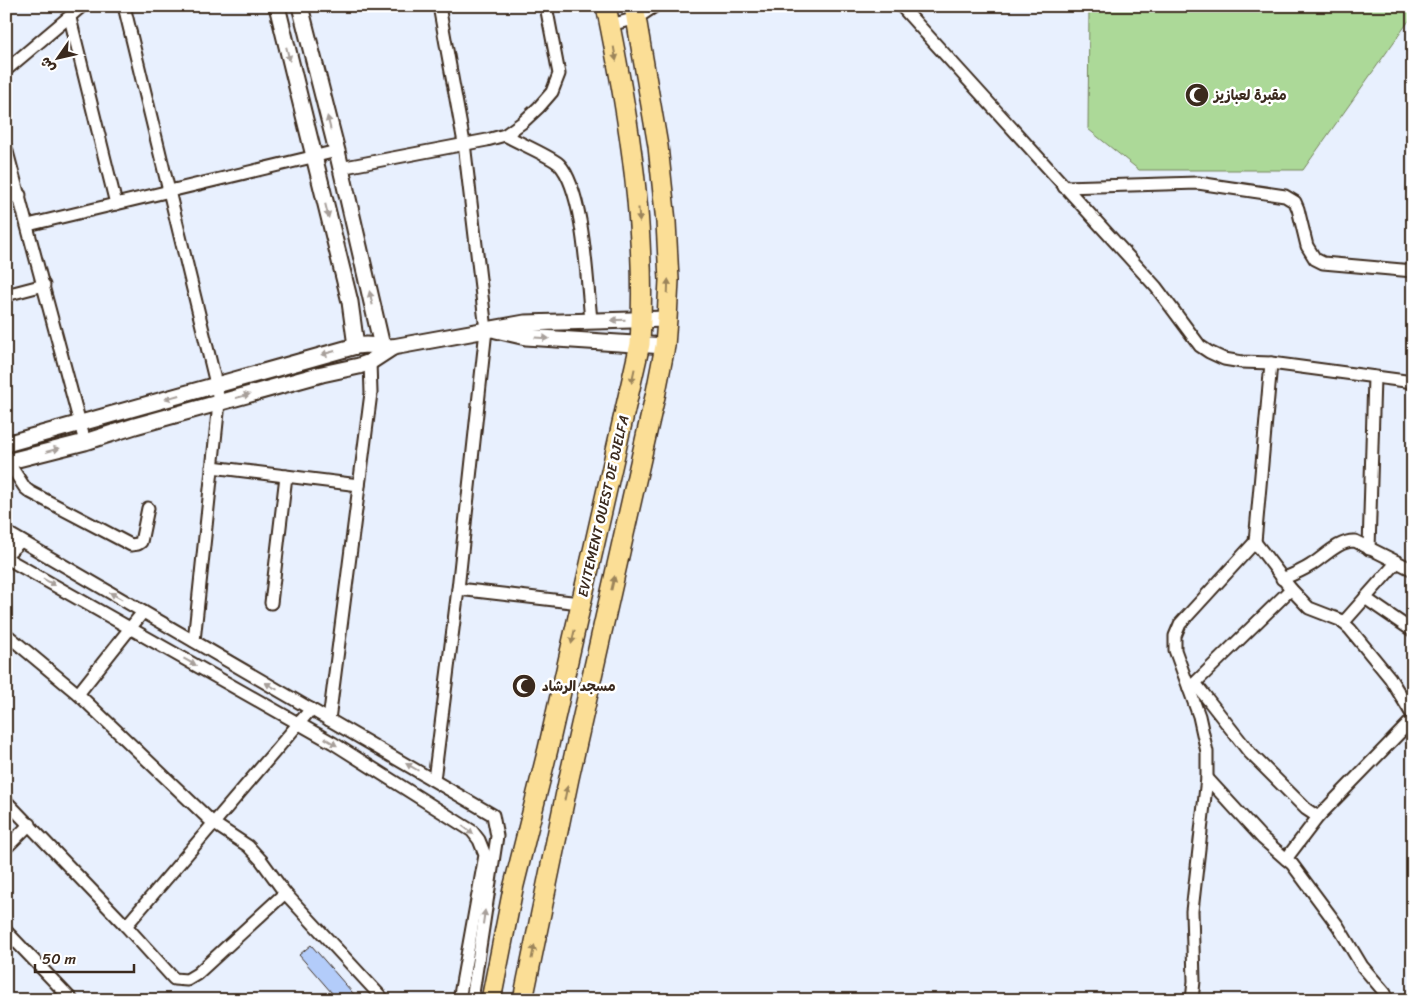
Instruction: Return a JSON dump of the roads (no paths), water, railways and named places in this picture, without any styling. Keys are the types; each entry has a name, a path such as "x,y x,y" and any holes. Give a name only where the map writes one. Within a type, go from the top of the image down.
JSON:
{"highway":[{"name":"EVITEMENT OUEST DE DJELFA","path":"491,1000 513,889 548,749 640,344 643,284 638,199 630,138 606,6"},
{"path":"523,1000 569,778 665,346 669,280 665,212 658,146 636,12"}],"street":[{"path":"6,70 82,6"},
{"path":"124,6 216,384 219,403 194,641"},
{"path":"277,6 350,302 356,346"},
{"path":"300,6 340,168 388,347"},
{"path":"434,780 490,330 464,143 438,6"},
{"path":"340,168 487,140 505,135 523,122 552,92 559,74 546,6"},
{"path":"610,25 636,12 655,6"},
{"path":"900,6 1156,287 1200,346 1224,359 1271,363 1413,382"},
{"path":"70,18 116,204"},
{"path":"505,135 557,163 566,174 582,232 591,320"},
{"path":"6,148 85,442"},
{"path":"28,225 336,151"},
{"path":"1064,187 1198,183 1285,196 1295,202 1307,246 1315,259 1323,263 1413,271"},
{"path":"6,198 20,195"},
{"path":"6,295 44,285"},
{"path":"6,444 356,346 388,347 525,323 667,319"},
{"path":"490,330 526,338 665,346"},
{"path":"148,508 141,542 131,545 24,488 7,462 370,362 388,347"},
{"path":"329,720 371,393 370,362"},
{"path":"1192,1000 1194,981 1192,911 1208,778 1207,752 1192,686 1175,650 1175,636 1180,624 1255,542 1271,363"},
{"path":"1369,549 1374,377"},
{"path":"212,467 359,485"},
{"path":"271,603 286,476"},
{"path":"6,532 493,814 496,836 472,1000"},
{"path":"20,541 6,557 299,723 472,831 479,840 485,855 459,1000"},
{"path":"1282,579 1312,565 1348,541 1355,542 1413,570"},
{"path":"1255,542 1282,579 1309,608 1340,620 1350,629 1390,678 1413,717 1318,818 1286,859"},
{"path":"1343,623 1397,562"},
{"path":"458,589 580,603"},
{"path":"1192,686 1291,589"},
{"path":"1365,598 1413,631"},
{"path":"78,694 143,612"},
{"path":"6,634 78,694 213,823 248,846 261,860 284,893 384,1000"},
{"path":"1192,686 1249,752 1306,810 1318,818"},
{"path":"126,926 311,709"},
{"path":"1208,778 1262,838 1292,864 1338,926 1362,966 1385,993 1387,1000"},
{"path":"6,801 30,824 174,979 187,980 197,974 284,893"},
{"path":"6,848 30,824"},
{"path":"6,931 72,1000"}],"place":[{"name":"مقبرة لعبازيز","path":"1197,95"},
{"name":"مسجد الرشاد","path":"524,686"}]}
